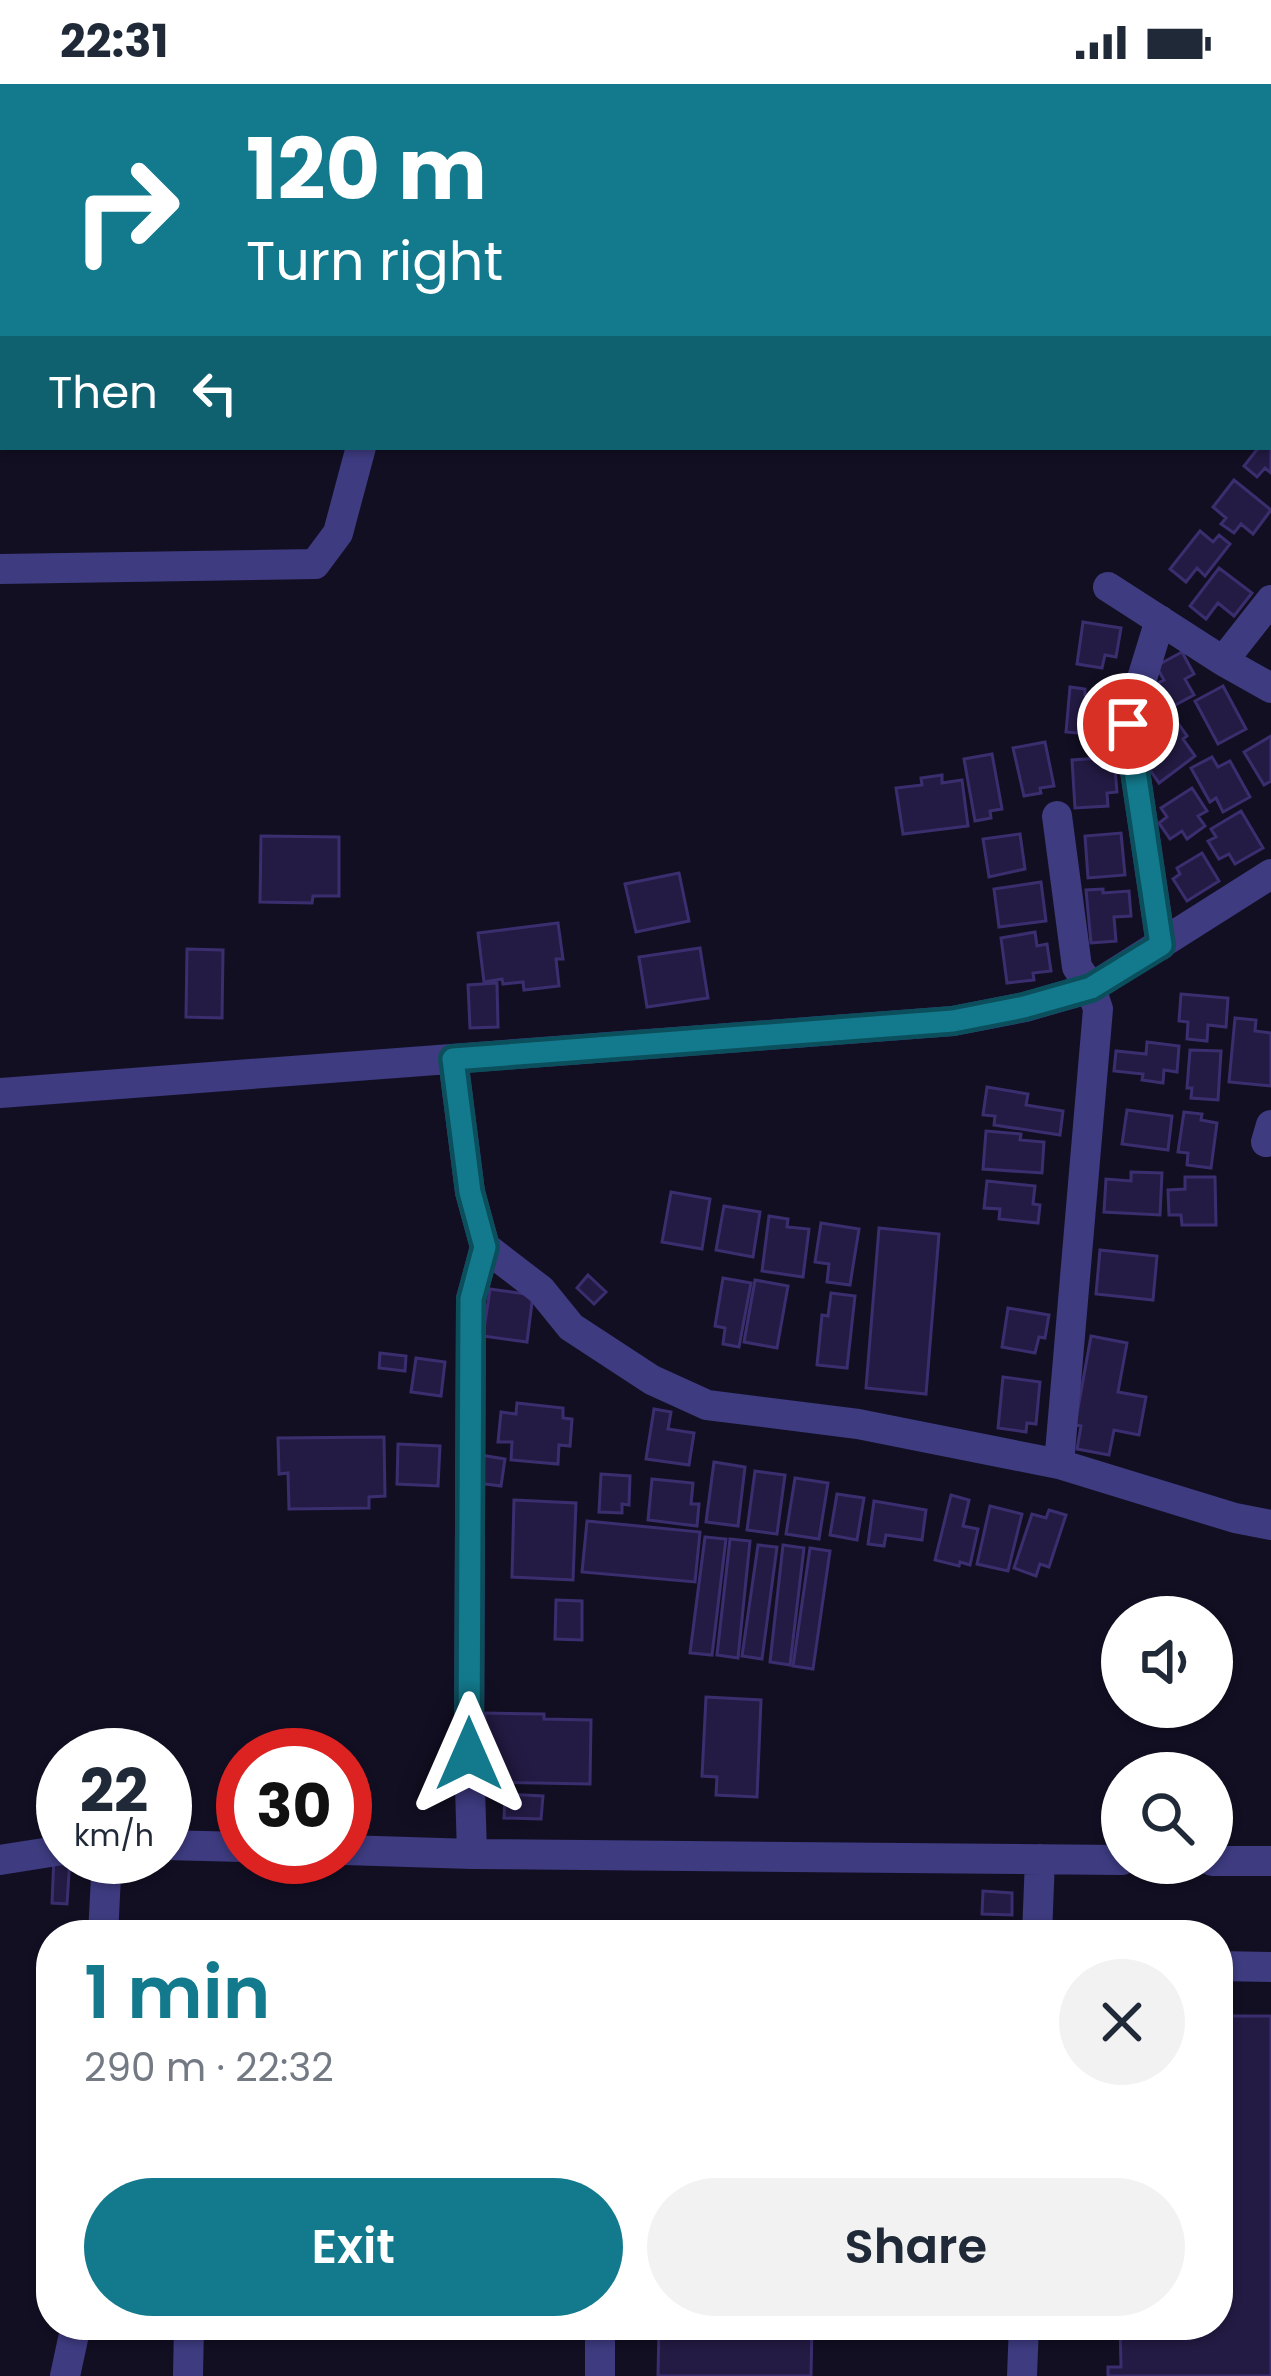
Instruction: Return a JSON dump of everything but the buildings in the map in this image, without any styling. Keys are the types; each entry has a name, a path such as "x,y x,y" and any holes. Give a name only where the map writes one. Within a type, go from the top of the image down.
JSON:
{"street":[{"path":"0,569 315,564 338,533 360,450"},
{"path":"1108,587 1271,688"},
{"path":"1223,661 1271,600"},
{"path":"1160,620 1128,724 1161,945"},
{"path":"1058,817 1077,967 1098,1009 1058,1464"},
{"path":"0,1093 953,1021 1091,988 1271,874"},
{"path":"453,1059 470,1192 485,1247 471,1299 472,1854"},
{"path":"485,1247 541,1290 571,1327 652,1380 707,1405 858,1424 1058,1464 1271,1525"},
{"path":"372,1851 1101,1860"},
{"path":"0,1861 36,1855"},
{"path":"1038,1920 1040,1859"},
{"path":"1233,1861 1271,1862"},
{"path":"104,1920 106,1884"},
{"path":"1233,1966 1271,1967"},
{"path":"65,2376 73,2340"},
{"path":"188,2376 189,2340"},
{"path":"600,2340 600,2376"},
{"path":"1022,2376 1023,2340"}],"route":[{"path":"469,1754 471,1299 485,1247 470,1192 453,1059 953,1021 1091,988 1161,945 1128,724"}]}
